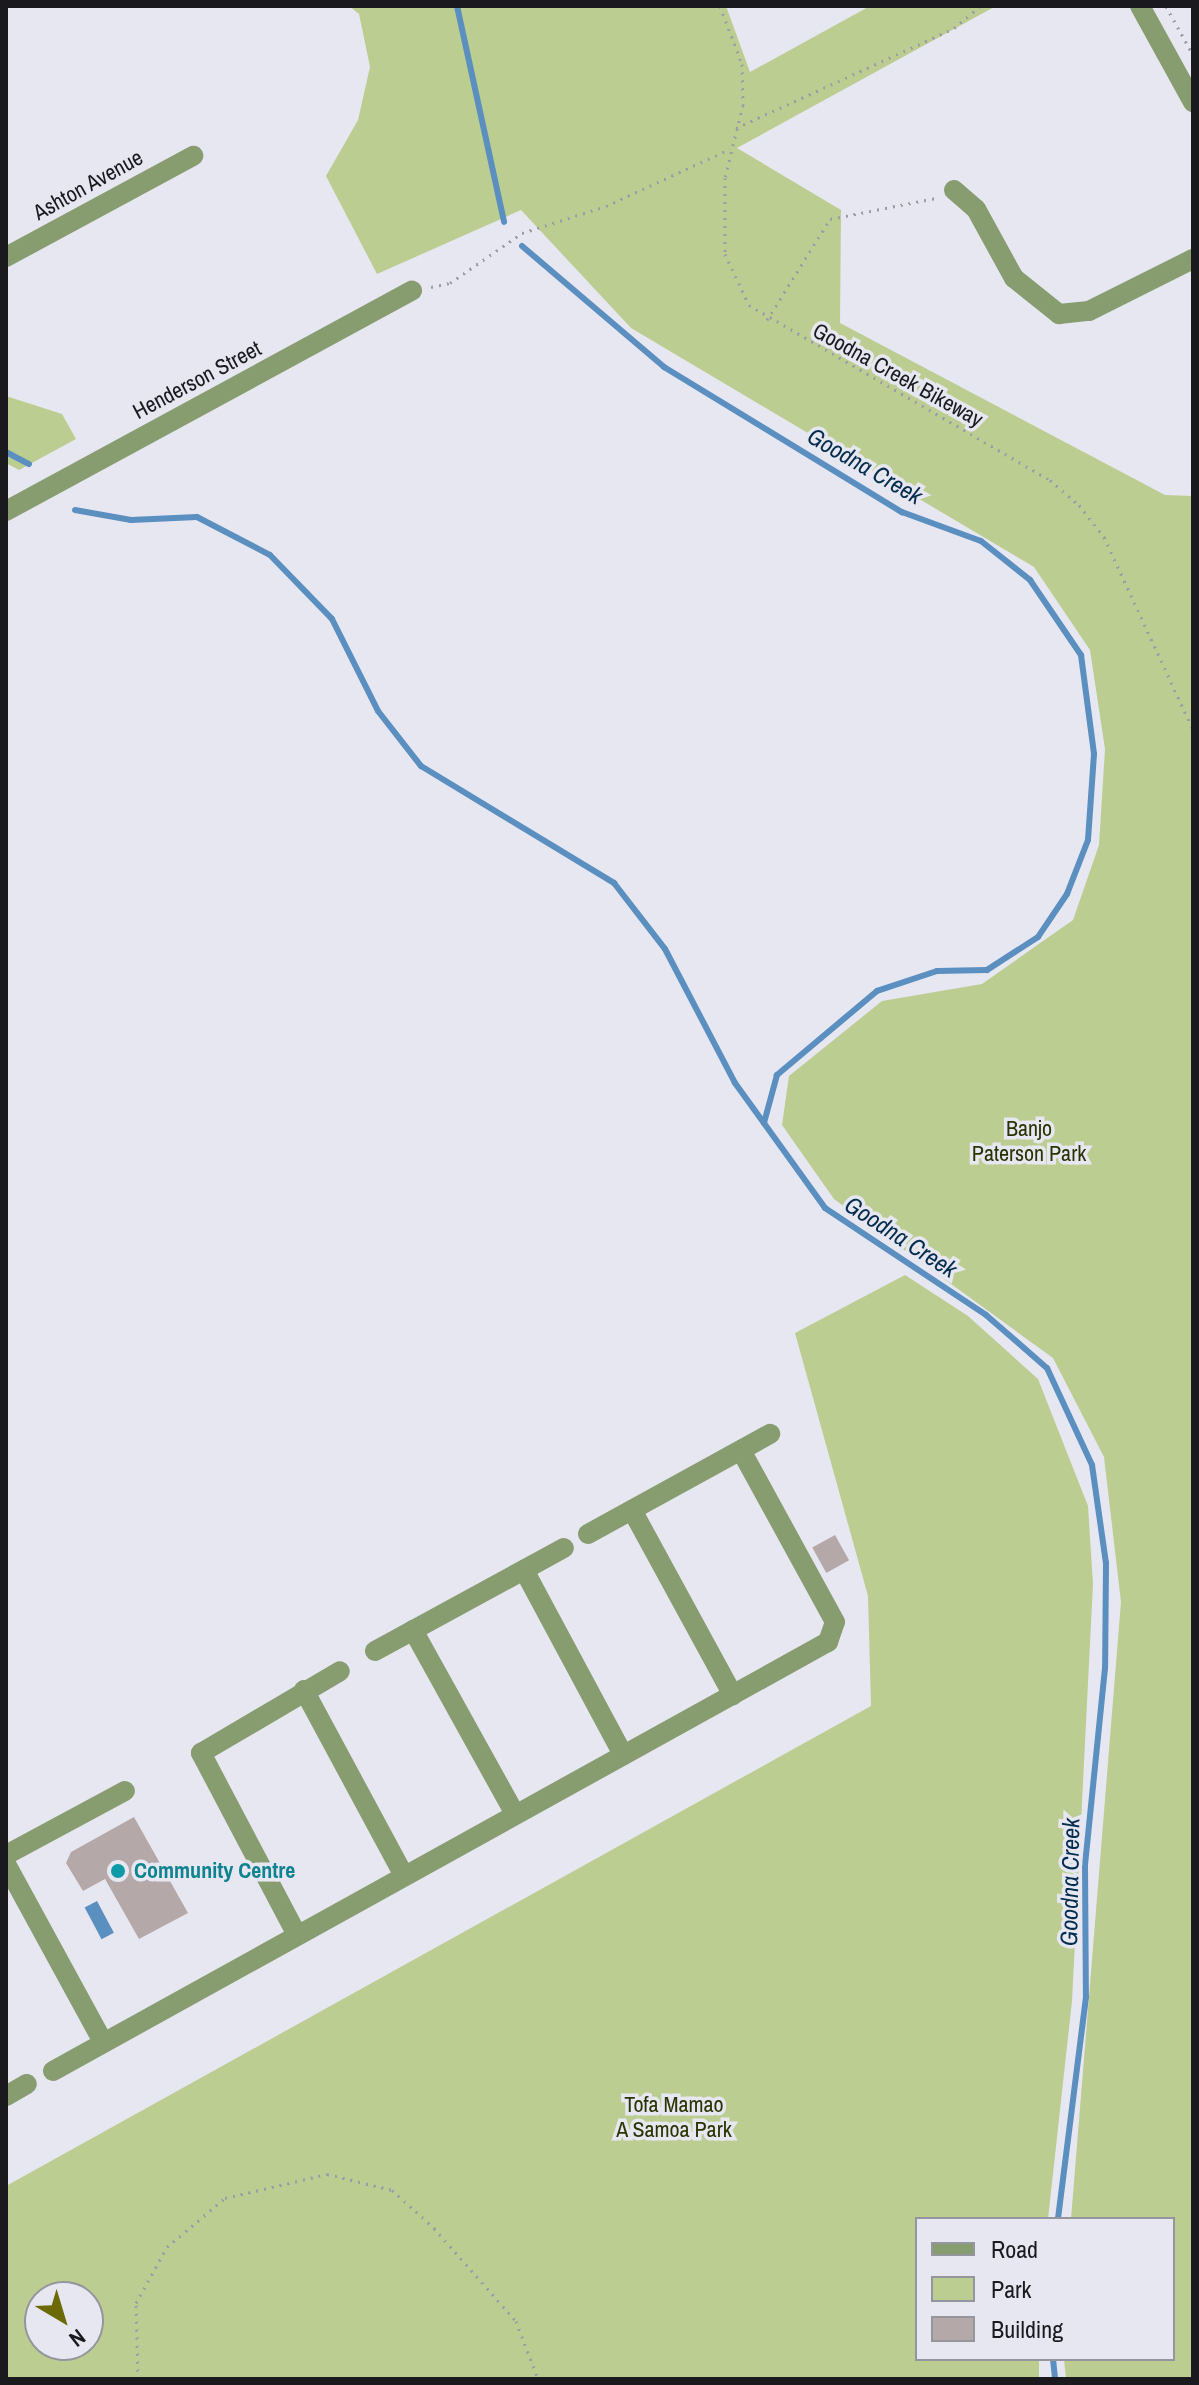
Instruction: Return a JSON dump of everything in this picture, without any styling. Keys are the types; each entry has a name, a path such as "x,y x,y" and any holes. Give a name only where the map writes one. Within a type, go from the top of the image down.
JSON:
{"street":[{"path":"1140,6 1193,102"},
{"name":"Ashton Avenue","path":"6,257 193,156"},
{"path":"954,190 976,209 1014,278 1059,314 1089,311 1193,259"},
{"name":"Henderson Street","path":"6,511 412,291"},
{"path":"588,1534 770,1434"},
{"path":"53,2071 828,1642 836,1627 741,1450"},
{"path":"632,1510 733,1695"},
{"path":"375,1651 564,1548"},
{"path":"524,1570 623,1755"},
{"path":"413,1630 515,1814"},
{"path":"297,1935 201,1753 340,1671"},
{"path":"304,1690 404,1876"},
{"path":"6,1855 125,1791"},
{"path":"6,1864 103,2042"},
{"path":"6,2096 27,2084"}],"path":[{"name":"Goodna Creek Bikeway","path":"720,6 742,64 731,149 725,254 749,305 767,320 1050,480 1079,505 1104,537 1193,730"},
{"path":"736,128 954,28 980,6"},
{"path":"1166,6 1193,55"},
{"path":"412,291 450,283 522,233 606,206 731,149"},
{"path":"767,320 830,219 906,209 954,190"},
{"path":"138,2379 136,2303 167,2247 225,2198 327,2174 392,2190 434,2228 522,2330 538,2379"}],"green space":[{"name":"Banjo Paterson Park","path":"349,6 726,6 750,72 870,6 996,6 737,148 841,210 840,323 1165,495 1193,496 1193,2379 1066,2379 1064,2361 1175,2361 1175,2217 1071,2217 1121,1602 1104,1457 1053,1358 834,1199 782,1125 789,1076 882,1001 982,984 1073,920 1099,845 1105,749 1090,650 1034,567 631,328 521,210 377,274 326,176 358,120 370,67 359,14"},
{"path":"6,396 62,414 76,439 19,470 6,463"},
{"name":"Tofa Mamao A Samoa Park","path":"905,1275 968,1316 1038,1379 1088,1506 1093,1584 1072,2001 1048,2217 915,2217 915,2361 1039,2361 1039,2379 6,2379 6,2186 871,1706 868,1596 795,1333"}],"water":[{"path":"97,1901 114,1933 102,1939 85,1908"}],"building":[{"path":"835,1535 849,1560 826,1573 812,1548"},
{"name":"Community Centre","path":"134,1817 188,1913 139,1939 105,1879 83,1891 66,1863 71,1852"}],"waterway":[{"name":"Goodna Creek","path":"457,6 504,222"},
{"name":"Goodna Creek","path":"522,246 664,367 902,512 981,541 1030,580 1081,655 1094,754 1088,840 1067,894 1038,937 987,970 937,971 877,991 777,1075 764,1123"},
{"path":"6,452 29,464"},
{"name":"Goodna Creek","path":"75,510 131,520 197,517 270,555 332,619 378,711 421,766 614,883 665,949 735,1083 825,1208 986,1315 1047,1368 1092,1465 1106,1563 1105,1668 1085,1866 1086,1997 1058,2217"},
{"name":"Goodna Creek","path":"1053,2361 1055,2379"}],"place":[{"name":"Community Centre","path":"118,1871"}]}
